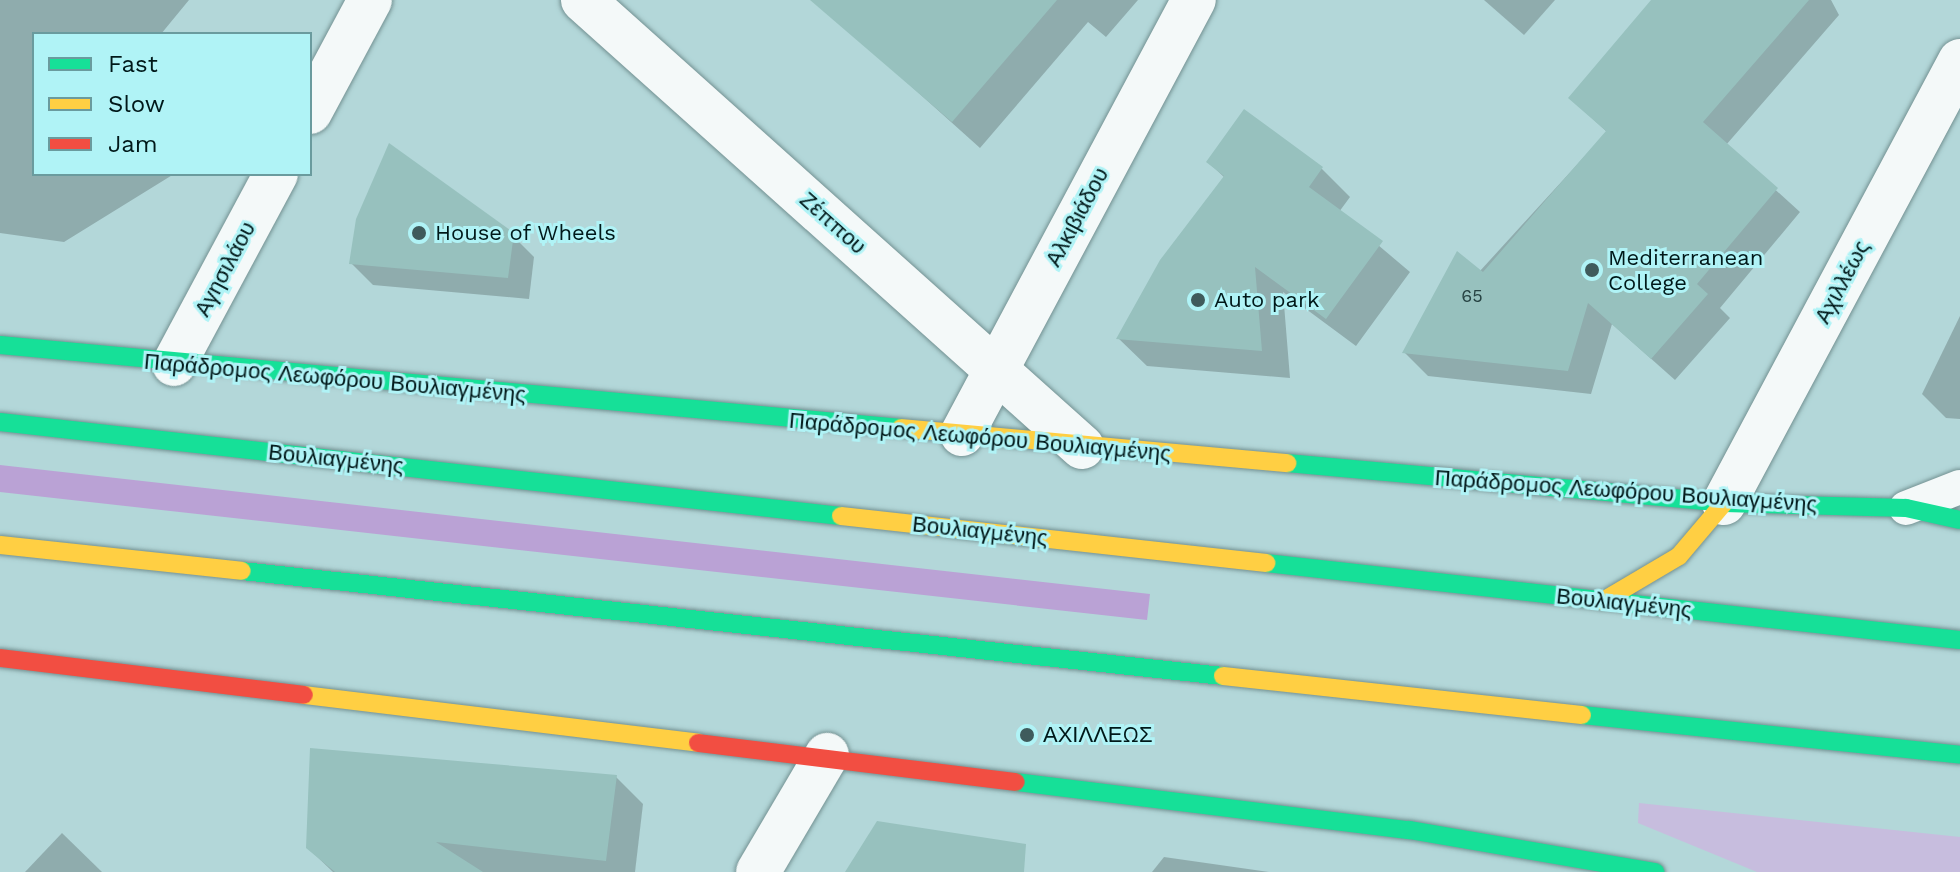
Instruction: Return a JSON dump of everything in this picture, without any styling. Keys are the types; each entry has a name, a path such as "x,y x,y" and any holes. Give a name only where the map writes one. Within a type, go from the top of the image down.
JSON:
{"main road":[{"name":"Παράδρομος Λεωφόρου Βουλιαγμένης","path":"0,345 174,364 1724,503 1906,508 1960,520"},
{"name":"Βουλιαγμένης","path":"0,422 1960,640"},
{"path":"1603,601 1679,556 1724,503"},
{"path":"0,545 1960,755"},
{"path":"1,659 827,755 1582,865 1655,872"}],"street":[{"path":"312,108 370,0"},
{"name":"Ζέππου","path":"583,0 1082,447"},
{"name":"Αλκιβιάδου","path":"962,434 1194,0"},
{"name":"Αχιλλέως","path":"1724,503 1960,61"},
{"name":"Αγησιλάου","path":"174,364 275,176"},
{"path":"758,872 827,755"}],"lane":[{"path":"1906,508 1960,487"}],"shaded area":[{"path":"0,465 1150,594 1147,620 0,492"},
{"path":"1639,803 1960,837 1960,872 1757,872 1638,823"}],"building":[{"path":"810,0 1057,0 952,122"},
{"path":"1651,0 1809,0 1703,122 1778,188 1697,284 1708,294 1651,359 1588,303 1568,371 1402,353 1457,251 1483,272 1606,131 1568,98"},
{"path":"1244,109 1323,167 1309,187 1383,241 1326,319 1255,267 1262,351 1116,339 1160,260 1224,176 1206,162"},
{"path":"389,143 514,233 508,278 349,264 356,219"},
{"path":"310,748 617,775 606,861 436,842 483,872 335,872 306,848"},
{"path":"877,821 1026,844 1024,872 845,872"}],"traffic: fast":[{"path":"0,345 901,428"},
{"path":"0,422 841,516"},
{"path":"1287,463 1724,503 1906,508 1960,520"},
{"path":"1266,563 1960,640"},
{"path":"242,571 1223,676"},
{"path":"1582,715 1960,755"},
{"path":"1016,782 1409,830 1655,872"}],"traffic: slow":[{"path":"901,428 1287,463"},
{"path":"1603,601 1679,556 1724,503"},
{"path":"841,516 1266,563"},
{"path":"0,545 242,571"},
{"path":"1223,676 1582,715"},
{"path":"304,695 698,743"}],"traffic: jam":[{"path":"0,658 304,695"},
{"path":"698,743 1016,782"}],"place":[{"name":"House of Wheels","path":"419,233"},
{"name":"Mediterranean College","path":"1592,270"},
{"name":"Auto park","path":"1198,300"},
{"name":"ΑΧΙΛΛΕΩΣ","path":"1027,735"}]}
